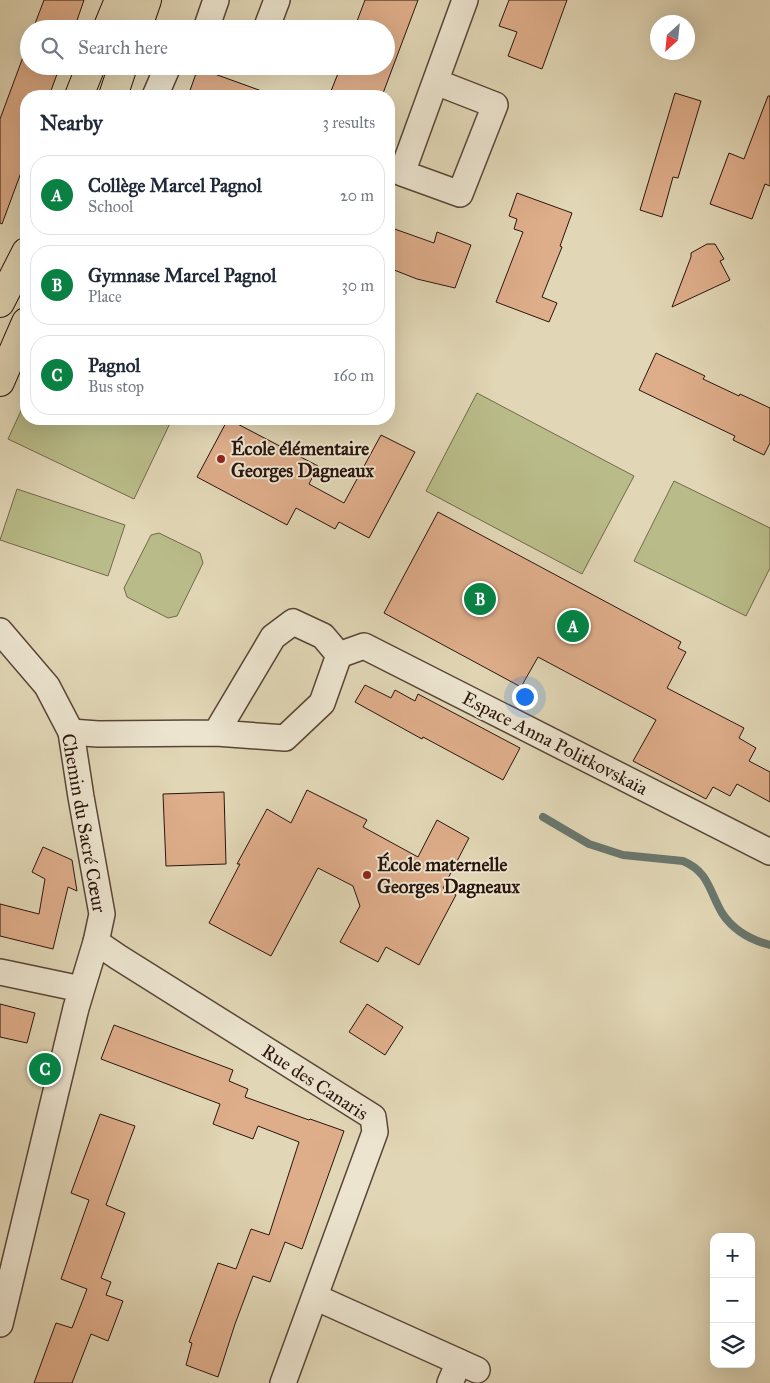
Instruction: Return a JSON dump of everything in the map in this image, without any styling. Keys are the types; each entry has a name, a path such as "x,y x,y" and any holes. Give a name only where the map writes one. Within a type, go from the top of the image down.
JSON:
{"main road":[{"path":"111,20 119,0"},
{"path":"140,20 147,0"},
{"path":"114,90 120,75"},
{"path":"0,320 2,298 20,264"},
{"path":"0,382 20,336"}],"street":[{"path":"209,20 216,0"},
{"path":"270,20 278,0"},
{"path":"436,82 496,105 460,194 402,173 466,0"},
{"path":"158,90 164,75"},
{"path":"71,732 98,734 216,733 285,738 322,703 338,655 323,636 293,622 273,637 216,733"},
{"name":"Chemin du Sacré Cœur","path":"0,631 47,686 71,732 102,914 96,942 81,990 0,1324"},
{"name":"Espace Anna Politkovskaïa","path":"338,655 364,646 770,852"},
{"name":"Rue des Canaris","path":"96,942 373,1117 376,1132 283,1383"},
{"path":"0,972 81,990"},
{"path":"315,1297 462,1372"}],"green space":[{"path":"477,393 634,476 582,574 426,491"},
{"path":"20,413 20,425 169,425 134,499 8,439"},
{"path":"674,481 770,528 770,568 746,616 634,561"},
{"path":"17,489 125,525 108,576 0,540"},
{"path":"159,533 200,553 203,563 177,616 168,618 127,597 124,588 151,535"}],"building":[{"path":"44,0 84,0 77,20 36,20"},
{"path":"365,0 418,0 395,61 395,20 357,20"},
{"path":"509,0 567,0 542,69 508,56 517,32 499,26"},
{"path":"20,65 20,75 57,75 51,90 20,90 20,175 2,224 0,223 0,119"},
{"path":"196,75 217,75 259,90 190,90"},
{"path":"337,75 390,75 384,90 331,90"},
{"path":"675,93 701,101 678,178 673,177 662,217 640,210"},
{"path":"768,96 770,96 770,186 765,184 752,219 710,204 729,153 744,159"},
{"path":"517,193 572,213 560,246 562,247 542,297 557,303 549,322 496,302 523,232 514,229 517,219 509,216"},
{"path":"395,229 434,243 437,232 471,245 455,288 417,279 395,270"},
{"path":"707,244 715,244 724,259 720,261 730,280 672,307 691,253"},
{"path":"656,353 705,376 703,379 770,408 770,443 764,455 733,440 735,436 639,390"},
{"path":"225,425 239,425 318,466 309,484 344,503 381,435 415,452 369,538 339,522 335,529 296,508 287,525 197,477"},
{"path":"438,512 681,642 678,648 686,652 667,688 744,728 739,738 756,748 749,761 770,772 770,802 737,784 730,796 713,787 706,799 633,761 656,720 538,657 521,687 384,613"},
{"path":"365,685 391,698 395,690 415,701 418,694 520,748 503,780 355,702"},
{"path":"307,790 367,820 363,827 418,857 437,820 469,838 443,888 456,895 419,965 386,947 378,962 340,942 360,906 353,886 318,868 271,956 209,923 240,864 237,864 267,809 291,823"},
{"path":"224,792 226,864 166,866 163,794"},
{"path":"43,847 72,860 77,891 68,887 53,949 0,936 0,904 39,914 45,879 32,872"},
{"path":"0,1004 35,1013 27,1043 0,1037"},
{"path":"367,1004 403,1027 385,1055 349,1032"},
{"path":"114,1025 233,1070 229,1081 248,1089 245,1097 344,1131 302,1249 285,1242 270,1282 253,1276 218,1377 186,1365 192,1343 189,1342 218,1263 236,1269 251,1229 269,1235 299,1142 258,1126 253,1139 213,1124 220,1104 101,1059"},
{"path":"100,1114 135,1126 106,1205 125,1213 101,1278 111,1282 106,1295 123,1301 108,1341 91,1334 72,1383 34,1383 56,1323 72,1328 87,1289 61,1279 89,1200 71,1193"}],"waterway":[{"path":"543,817 589,844 623,855 683,861 692,865 703,876 726,919 749,937 770,945"}],"place":[{"name":"École élémentaire Georges Dagneaux","path":"221,459"},
{"name":"Gymnase Marcel Pagnol","path":"480,599"},
{"name":"Collège Marcel Pagnol","path":"573,626"},
{"name":"École maternelle Georges Dagneaux","path":"367,875"},
{"name":"Pagnol","path":"45,1069"}]}
